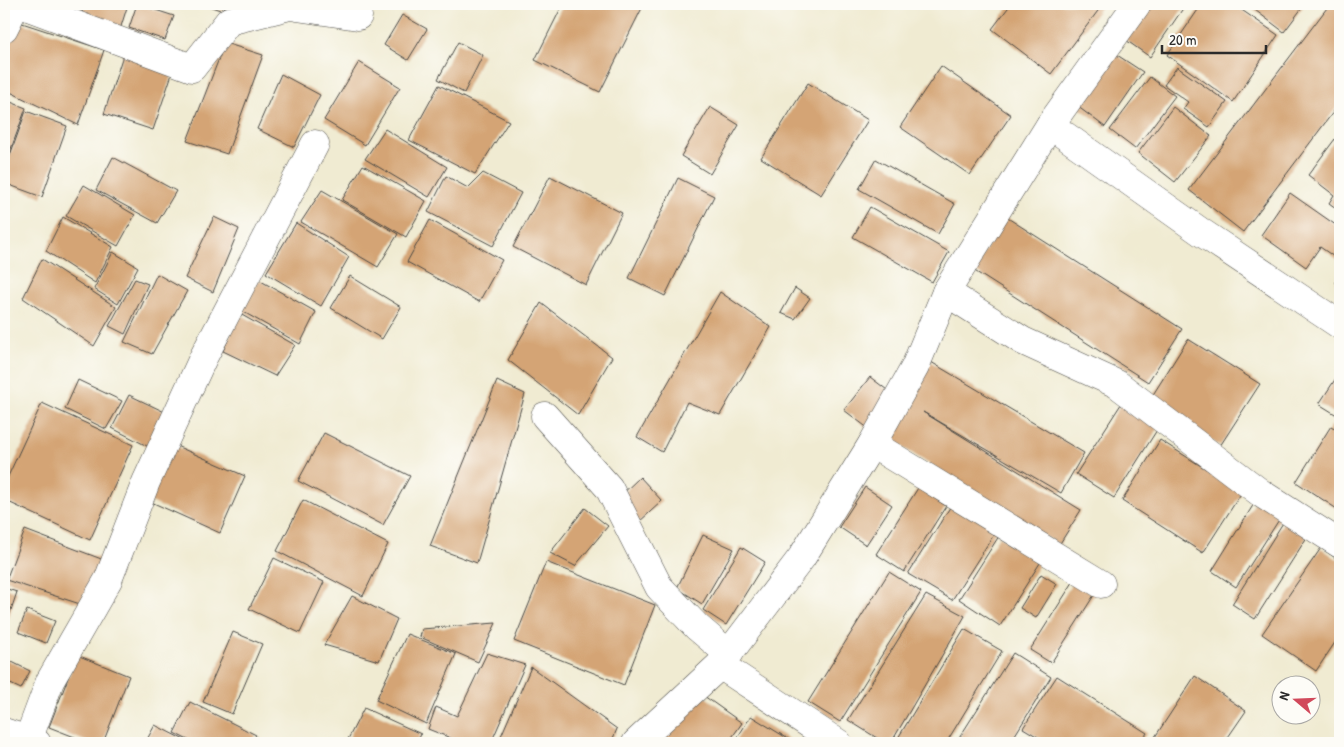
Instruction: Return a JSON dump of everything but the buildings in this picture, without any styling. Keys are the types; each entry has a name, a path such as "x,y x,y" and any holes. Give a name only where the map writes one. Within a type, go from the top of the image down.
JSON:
{"street":[{"path":"4,28 16,4"},
{"path":"20,4 192,68 229,21 290,6 358,16"},
{"path":"636,743 724,660 802,557 872,444 914,367 946,292 1050,125 1137,4"},
{"path":"1050,125 1201,232 1340,325"},
{"path":"23,738 50,681 108,580 146,482 202,358 315,144"},
{"path":"946,292 1023,341 1116,384 1262,494 1340,544"},
{"path":"545,416 610,488 659,587 697,627 724,660 838,743"},
{"path":"872,444 1101,584"}]}
